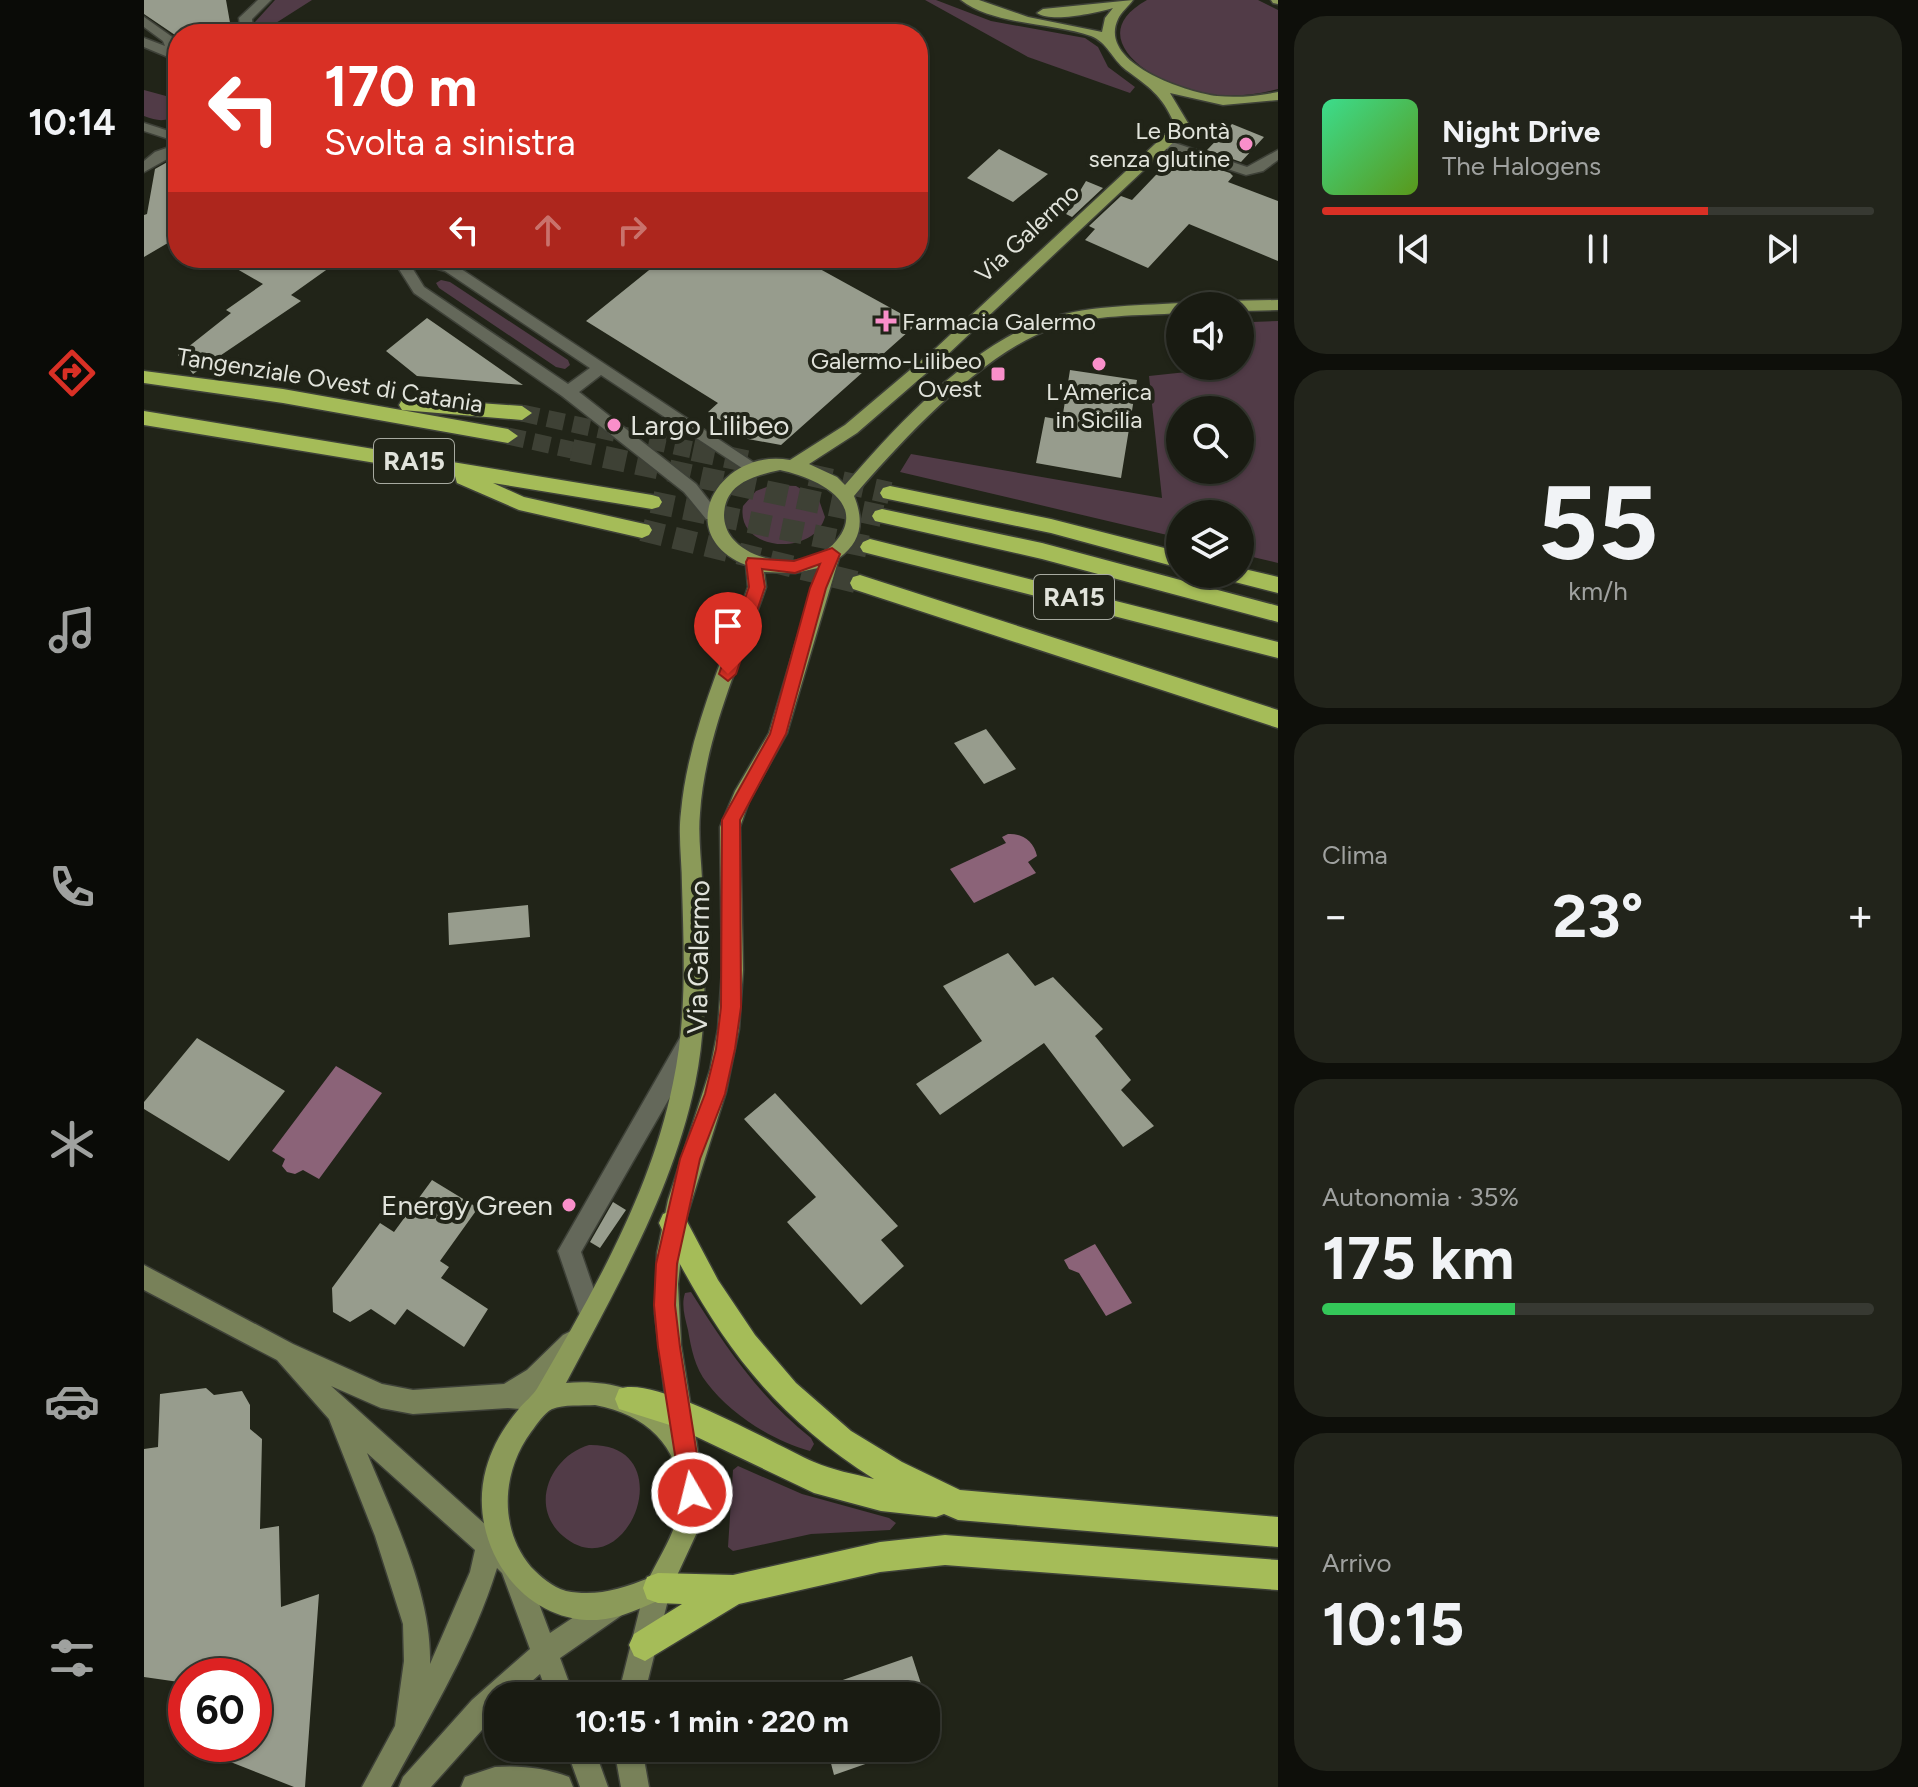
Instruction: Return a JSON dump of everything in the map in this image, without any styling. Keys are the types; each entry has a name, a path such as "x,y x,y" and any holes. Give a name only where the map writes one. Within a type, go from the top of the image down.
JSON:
{"highway":[{"name":"Tangenziale Ovest di Catania","path":"144,377 283,396 508,436"},
{"path":"283,396 522,413"},
{"name":"RA15","path":"144,418 652,502"},
{"path":"432,464 519,503 642,530"},
{"path":"890,493 1051,526 1166,556"},
{"name":"RA15","path":"882,516 1042,551 1278,614"},
{"name":"RA15","path":"870,547 1278,650"},
{"path":"1254,579 1278,585"},
{"path":"860,583 1278,719"},
{"path":"673,1223 708,1290 745,1345 786,1393 841,1441 891,1473 958,1505"},
{"path":"629,1399 680,1413 814,1478 881,1496 1278,1532"},
{"path":"658,1588 733,1590 880,1557 945,1550 1278,1575"},
{"path":"645,1645 733,1590"}],"main road":[{"path":"967,0 1025,20 1082,30 1111,42"},
{"path":"983,6 1065,13 1126,0"},
{"path":"1126,0 1112,16 1109,33 1111,42 1131,69 1156,84 1185,95 1250,101 1278,96"},
{"path":"1156,84 1181,123 1169,139"},
{"name":"Via Galermo","path":"794,465 851,429 941,352 1169,139"},
{"path":"1254,305 1278,305"},
{"path":"846,494 898,438 976,368 1015,339 1075,317 1166,309"},
{"path":"794,465 825,474 846,494 854,521 848,539 832,554 795,567 754,562 724,543 715,530 713,505 723,487 754,468 794,465"},
{"name":"Via Galermo","path":"689,1468 665,1305 666,1264 690,1159 715,1094 726,1049 731,1007 731,820 778,734 818,588 832,554"},
{"name":"Via Galermo","path":"545,1399 641,1218 665,1156 684,1084 691,1040 695,974 690,813 700,751 757,587 754,562"},
{"path":"144,1277 285,1352 392,1398 413,1402 465,1401 508,1396 545,1399 595,1393 629,1399 660,1418 672,1433 689,1468 692,1493 689,1520 658,1588 635,1682"},
{"path":"508,1396 535,1378 574,1340"},
{"path":"285,1352 337,1410 512,1565 528,1584 548,1597 570,1605 594,1607 617,1603 658,1588"},
{"path":"376,1787 407,1736 448,1657 490,1548 495,1486 515,1428 545,1399"},
{"path":"337,1410 388,1536 416,1624 417,1661 407,1736"},
{"path":"494,1510 499,1540 512,1565 556,1682"},
{"path":"413,1787 487,1701 546,1652 617,1603"},
{"path":"585,1762 594,1787"},
{"path":"631,1762 635,1787"},
{"path":"475,1787 484,1782 524,1780 559,1787"}],"street":[{"path":"246,24 245,18 265,0"},
{"path":"144,21 168,38"},
{"path":"144,42 168,56"},
{"path":"144,127 168,135"},
{"path":"1169,139 1236,170 1258,168 1278,176"},
{"path":"144,168 168,146"},
{"path":"1258,168 1278,154"},
{"path":"405,268 419,290 568,392 690,488 712,515"},
{"path":"450,268 599,369 754,468"},
{"path":"568,392 599,369"},
{"path":"590,1313 569,1251 691,1040"}],"shaded area":[{"path":"275,0 312,0 274,24 255,22"},
{"path":"925,0 936,0 991,21 1085,38 1098,47 1108,67 1135,87 1130,93 1028,57"},
{"path":"1147,0 1258,0 1278,10 1278,89 1257,94 1214,95 1175,86 1158,78 1129,55 1122,42 1121,28 1129,14"},
{"path":"144,90 168,97 168,118 144,116"},
{"path":"441,280 450,282 568,360 570,365 565,369 556,367 439,288 436,283"},
{"path":"1278,321 1278,563 1254,557 1254,500 1166,500 1166,535 900,472 911,454 1162,498 1149,376 1166,374 1166,380 1254,380 1254,322"},
{"path":"772,485 796,486 819,500 825,517 818,530 806,539 776,544 762,540 751,532 744,521 743,506 756,491"},
{"path":"1008,834 1023,837 1033,846 1037,856 1028,862 1036,873 974,903 950,869 1006,843 1002,837"},
{"path":"336,1066 382,1093 319,1179 303,1170 295,1174 287,1172 282,1166 285,1159 272,1151"},
{"path":"1095,1244 1132,1303 1106,1316 1079,1273 1069,1269 1064,1260"},
{"path":"691,1292 730,1351 760,1388 811,1438 814,1444 810,1451 782,1441 753,1425 707,1383 694,1358 685,1316 685,1293"},
{"path":"589,1445 618,1451 634,1466 640,1487 636,1510 625,1531 608,1545 586,1548 563,1536 553,1524 547,1511 546,1497 549,1483 564,1460"},
{"path":"738,1466 802,1494 889,1518 896,1523 890,1530 811,1534 733,1551 728,1547 733,1470"}],"building":[{"path":"144,0 226,0 230,24 168,24 168,30 144,14"},
{"path":"1232,124 1264,137 1241,162 1207,150"},
{"path":"999,149 1048,174 1013,202 967,178"},
{"path":"1175,155 1230,173 1233,176 1228,182 1278,201 1278,261 1189,224 1148,268 1085,240 1095,229 1089,226 1121,196 1132,200"},
{"path":"168,162 168,243 144,257 144,215 147,214 155,169"},
{"path":"1086,181 1103,188 1072,217 1066,214"},
{"path":"235,268 329,268 291,295 301,301 193,374 178,355 231,313 226,310 263,284"},
{"path":"652,268 818,268 918,323 781,445 748,439 708,412 718,403 586,321"},
{"path":"427,318 523,385 417,376 386,351"},
{"path":"1070,370 1137,380 1121,478 1036,463 1045,417 1062,420"},
{"path":"986,729 1016,769 984,784 954,743"},
{"path":"528,905 530,937 449,945 448,913"},
{"path":"1008,953 1035,986 1053,977 1103,1029 1095,1036 1131,1080 1121,1090 1154,1126 1123,1147 1044,1043 940,1115 916,1084 982,1041 943,986"},
{"path":"197,1038 285,1091 229,1161 144,1109 144,1102"},
{"path":"775,1093 898,1226 881,1240 904,1266 861,1305 787,1222 816,1197 744,1119"},
{"path":"432,1180 478,1208 440,1261 449,1267 441,1278 488,1309 464,1347 407,1309 395,1325 371,1309 350,1322 333,1312 332,1288 380,1223 394,1232"},
{"path":"613,1202 626,1210 600,1248 590,1242"},
{"path":"206,1388 214,1395 242,1391 250,1405 250,1429 262,1439 260,1529 279,1526 281,1607 319,1594 305,1787 294,1787 231,1762 272,1762 272,1658 168,1658 168,1680 144,1677 144,1449 158,1447 160,1394"},
{"path":"912,1656 920,1682 837,1682"},
{"path":"831,1762 871,1762 834,1775"}],"tunnel":[{"path":"522,413 702,452"},
{"path":"508,436 581,452"},
{"path":"572,450 882,516"},
{"path":"693,450 755,463"},
{"path":"810,475 890,493"},
{"path":"652,502 870,547"},
{"path":"642,530 860,583"}],"place":[{"name":"Le Bontà senza glutine","path":"1246,144"},
{"name":"Farmacia Galermo","path":"886,321"},
{"name":"L'America in Sicilia","path":"1099,364"},
{"name":"Galermo-Lilibeo Ovest","path":"998,374"},
{"name":"Largo Lilibeo","path":"614,425"},
{"name":"Energy Green","path":"569,1205"}],"route":[{"path":"692,1493 669,1347 665,1305 666,1264 690,1159 715,1094 726,1049 731,1007 731,820 778,734 818,588 832,554 795,567 781,568 754,562 757,587 728,674"}]}
